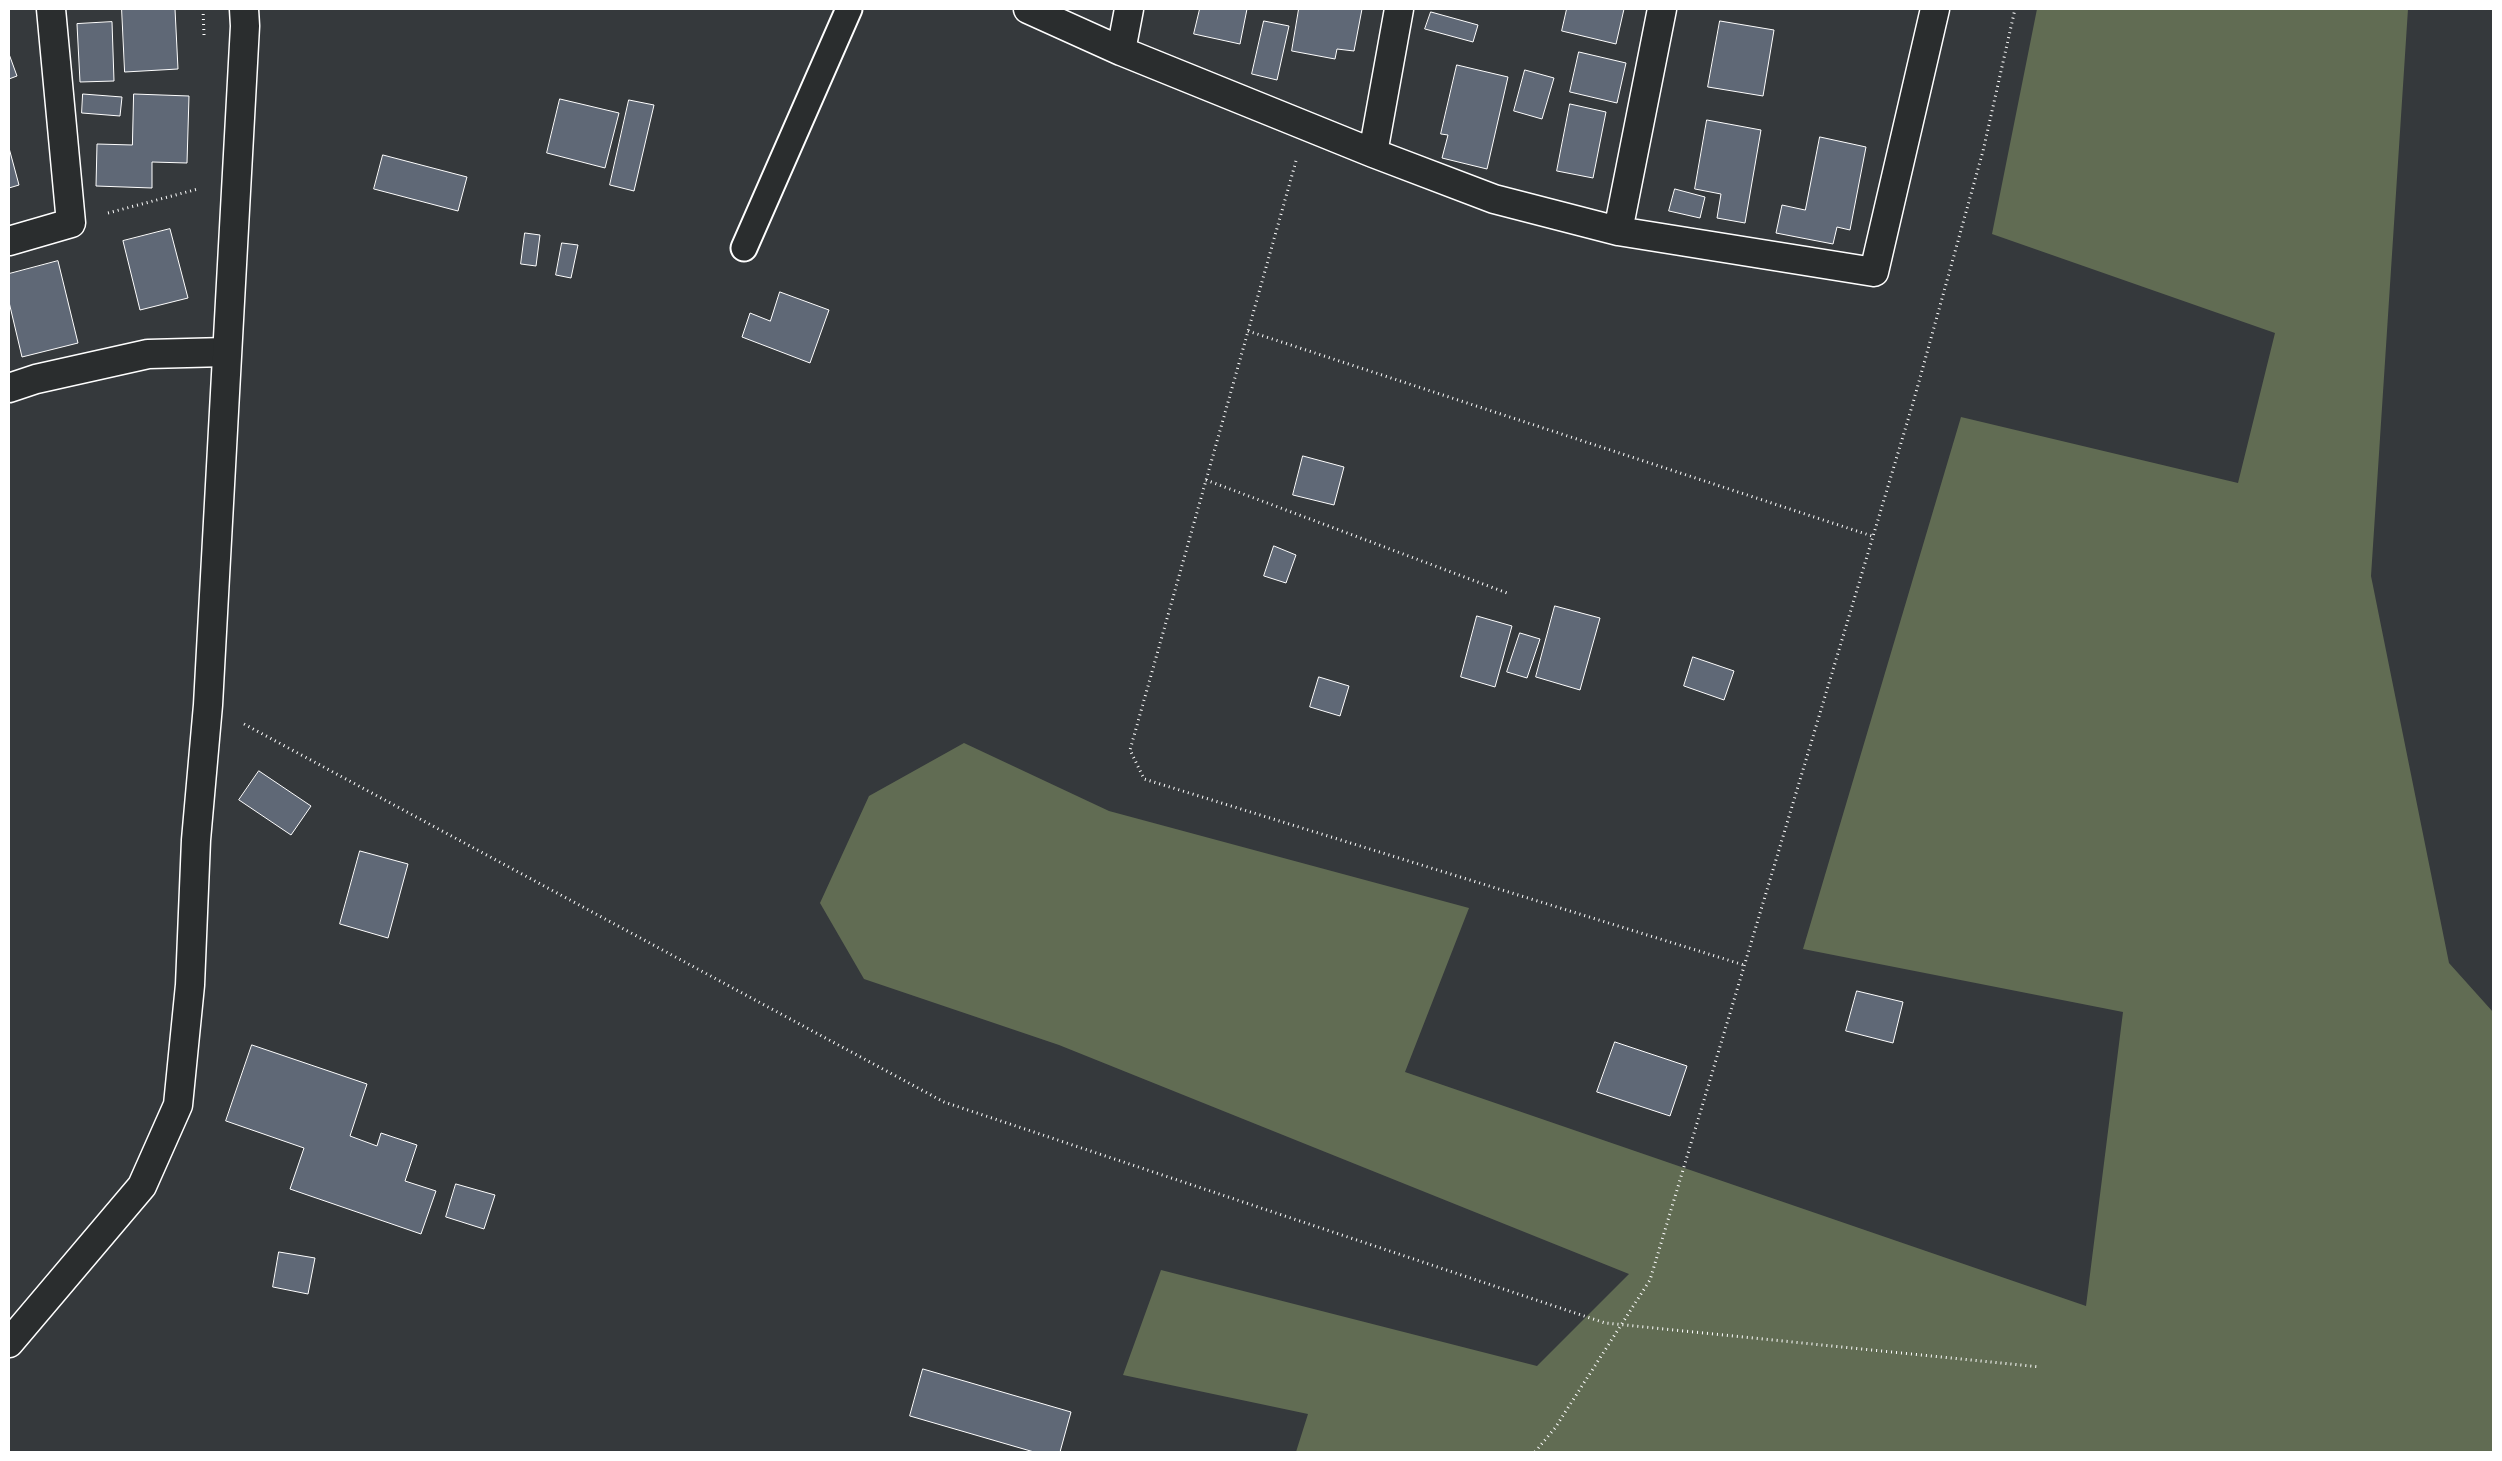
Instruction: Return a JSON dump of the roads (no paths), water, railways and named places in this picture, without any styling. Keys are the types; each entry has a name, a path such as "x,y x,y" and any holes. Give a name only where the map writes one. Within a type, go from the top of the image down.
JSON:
{"street":[{"path":"9,241 71,223 50,9"},
{"path":"9,1343 142,1186 178,1105 190,986 196,840 208,705 244,9"},
{"path":"1028,9 1121,51 1373,153 1494,199 1618,231 1874,272 1935,9"},
{"path":"1121,51 1129,9"},
{"path":"1373,153 1400,9"},
{"path":"1618,231 1662,9"},
{"path":"9,388 36,378 148,354 226,352"}],"lane":[{"path":"744,248 849,9"}]}
